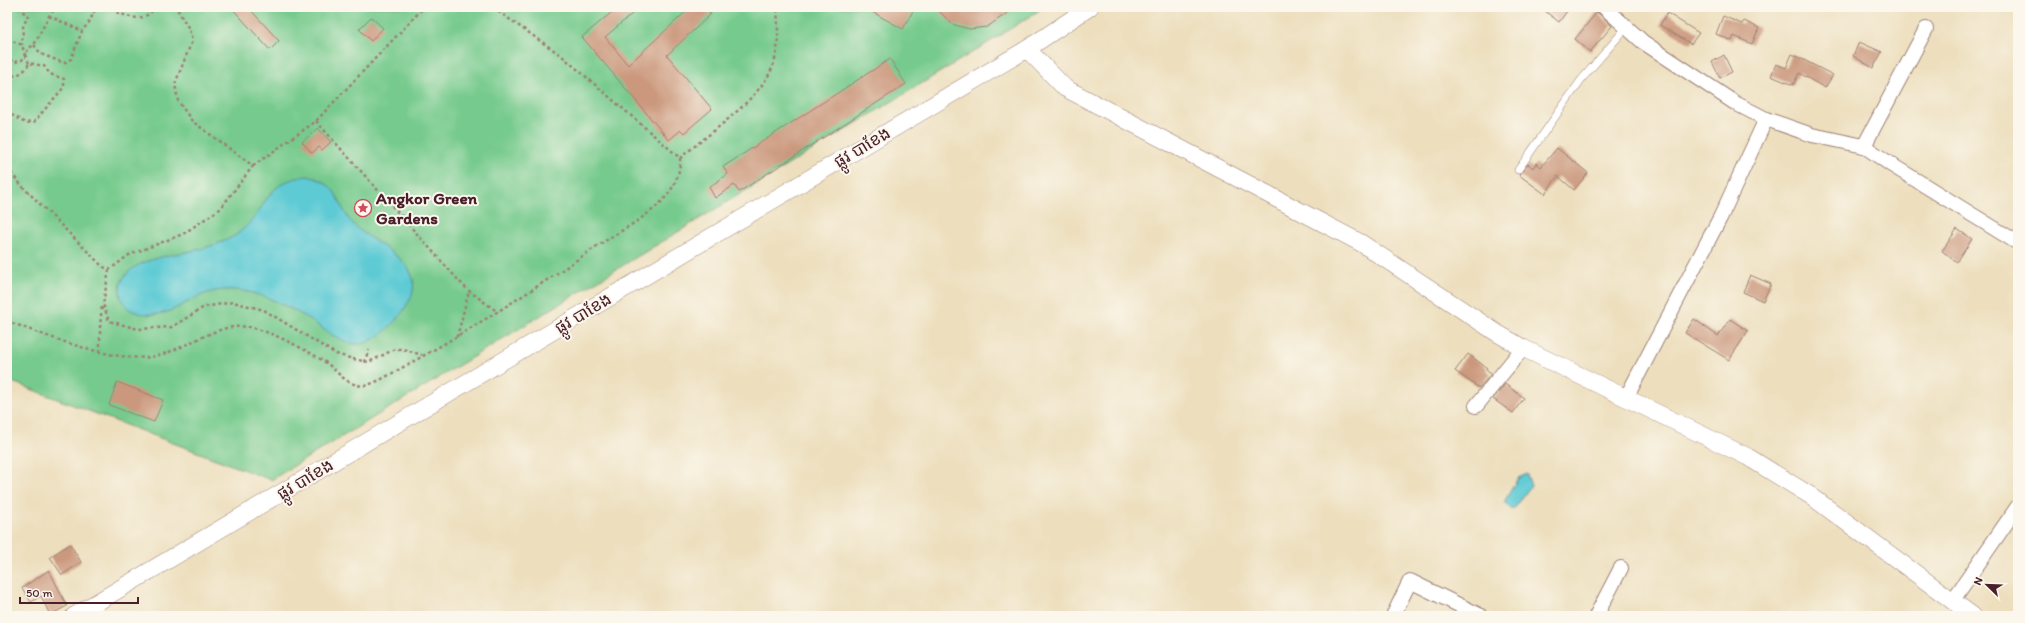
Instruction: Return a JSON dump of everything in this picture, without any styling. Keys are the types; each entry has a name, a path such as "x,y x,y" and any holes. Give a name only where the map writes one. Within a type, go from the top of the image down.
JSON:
{"street":[{"name":"ផ្លូវ បាខែង","path":"74,616 1027,49 1090,7"},
{"path":"1604,7 1626,28 1704,83 1734,102 1766,119 1812,135 1864,146 1890,164 2018,243"},
{"path":"1864,146 1926,29"},
{"path":"1027,49 1065,88 1361,243 1497,333 1523,348 1748,457 1811,496 1973,616"},
{"path":"1626,398 1721,216 1766,119"},
{"path":"1476,406 1523,348"},
{"path":"1953,600 2018,506"},
{"path":"1596,616 1621,568"},
{"path":"1393,616 1410,581 1481,616"}],"lane":[{"path":"1518,170 1581,80 1626,28"}],"path":[{"path":"19,7 20,10 28,15 23,27 22,45 29,63"},
{"path":"7,59 15,62 22,60 29,48 34,45 49,16 56,7"},
{"path":"34,45 41,54 64,63 71,59 82,31 90,20 96,7"},
{"path":"114,7 116,12 133,19 150,14 155,7"},
{"path":"176,7 189,29 192,40 175,84 178,101 192,121 253,166"},
{"path":"100,352 102,304 109,270 129,255 183,234 220,209 253,166 316,121 424,7"},
{"path":"7,321 35,332 100,352 131,358 152,357 176,350 209,334 226,328 255,328 310,353 345,380 359,386 380,380 498,312 600,245 664,199 681,166 680,158 562,56 492,7"},
{"path":"680,158 735,112 756,92 766,79 772,69 778,44 777,7"},
{"path":"49,16 82,31"},
{"path":"7,42 16,42 22,45"},
{"path":"7,74 11,76 18,75 27,68 29,63"},
{"path":"7,112 25,123 34,122 64,87 64,79 50,74 44,66 29,63"},
{"path":"316,121 469,291 498,312"},
{"path":"7,168 22,186 102,266 109,270"},
{"path":"457,337 469,291"},
{"path":"102,304 109,321 138,329 172,327 204,308 233,302 264,310 336,354 364,362 377,359 395,349 403,349 422,355"},
{"path":"364,362 369,350"}],"green space":[{"name":"Angkor Green Gardens","path":"7,7 1044,7 1001,35 271,480 7,380"}],"water":[{"path":"307,176 319,179 327,184 333,190 349,219 356,227 395,255 404,263 411,273 414,283 409,302 398,318 383,333 367,342 359,344 345,341 278,302 263,296 239,290 211,292 170,311 159,314 140,313 129,309 123,303 120,295 121,283 126,274 135,267 158,258 204,248 228,239 241,231 250,222 275,189 283,183"},
{"path":"1527,474 1531,486 1512,510 1504,502 1518,478"}],"building":[{"path":"231,7 248,7 279,41 270,50"},
{"path":"618,7 640,7 605,37 628,65 691,7 704,7 711,14 667,55 712,109 684,133 681,130 669,140 582,37"},
{"path":"863,7 915,7 903,29"},
{"path":"935,7 971,9 1016,7 987,27 969,29 952,24"},
{"path":"1540,7 1570,7 1559,22"},
{"path":"1597,12 1612,26 1590,52 1575,39"},
{"path":"1667,13 1699,33 1691,44 1660,25"},
{"path":"1723,16 1742,24 1744,21 1759,28 1752,44 1734,36 1732,41 1716,34"},
{"path":"371,17 383,28 371,41 359,29"},
{"path":"1859,42 1882,52 1873,68 1853,56"},
{"path":"1792,54 1833,75 1825,88 1799,73 1793,85 1771,76 1776,64 1786,68"},
{"path":"1724,55 1732,72 1720,78 1712,62"},
{"path":"890,59 906,84 739,192 734,185 715,198 709,187 728,174 723,167"},
{"path":"318,128 331,142 322,150 319,147 312,153 302,142"},
{"path":"1557,148 1588,173 1574,190 1558,176 1545,194 1519,175 1528,164 1533,168 1536,163 1541,167"},
{"path":"1957,229 1972,239 1957,262 1942,251"},
{"path":"1750,275 1771,284 1763,301 1743,292"},
{"path":"1694,319 1718,336 1730,319 1748,331 1729,360 1685,333"},
{"path":"1468,354 1487,368 1486,370 1491,374 1479,388 1455,371"},
{"path":"117,382 163,400 154,422 109,405"},
{"path":"1505,384 1524,398 1513,413 1493,399"},
{"path":"70,544 81,562 62,575 50,557"},
{"path":"49,570 67,606 50,615 41,596 31,602 22,588"}],"place":[{"name":"Angkor Green Gardens","path":"363,208"}]}
